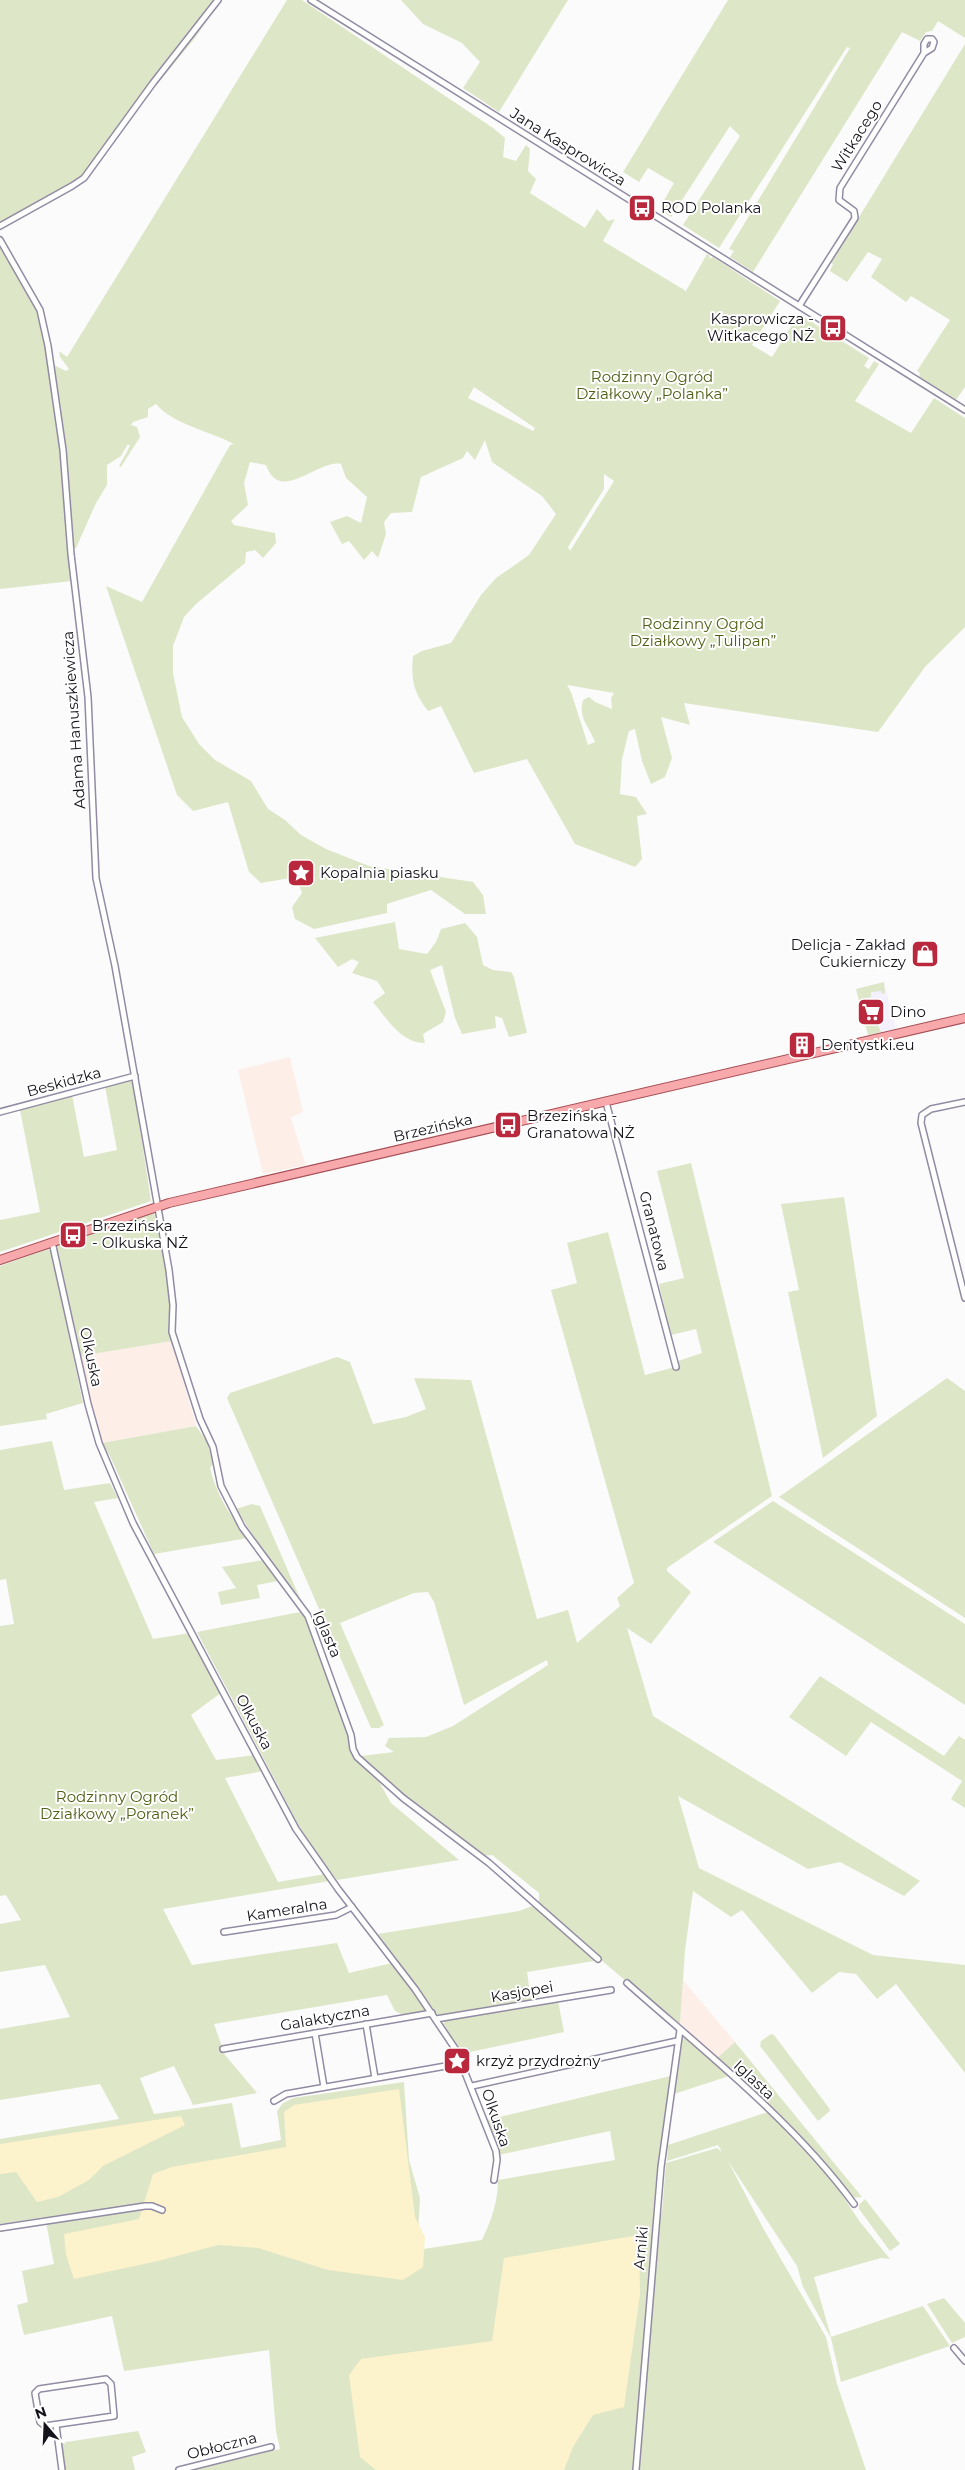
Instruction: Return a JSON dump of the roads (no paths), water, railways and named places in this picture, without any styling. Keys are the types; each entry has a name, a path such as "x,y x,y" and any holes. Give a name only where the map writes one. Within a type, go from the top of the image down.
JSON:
{"main road":[{"name":"Brzezińska","path":"0,1260 157,1206 965,1018"}],"street":[{"path":"0,226 84,178 153,83 218,0"},
{"name":"Jana Kasprowicza","path":"311,0 965,410"},
{"name":"Witkacego","path":"799,306 855,218 854,211 839,200 840,188 924,53"},
{"name":"Adama Hanuszkiewicza","path":"0,240 40,310 48,346 63,450 71,554 88,697 96,878 135,1076 157,1206"},
{"name":"Beskidzka","path":"0,1112 135,1076"},
{"name":"Granatowa","path":"606,1102 676,1366"},
{"path":"965,1102 931,1109 922,1115 922,1131 965,1297"},
{"name":"Iglasta","path":"157,1206 171,1288 172,1332 200,1419 213,1447 218,1478 242,1527 308,1616 351,1735 355,1753 403,1798 489,1863 598,1960"},
{"name":"Olkuska","path":"52,1242 88,1404 99,1443 125,1506 296,1829 432,2013 463,2063 497,2156 494,2180"},
{"name":"Kameralna","path":"224,1932 336,1915 352,1907"},
{"name":"Iglasta","path":"626,1983 744,2086 836,2180 854,2204"},
{"name":"Kasjopei","path":"436,2019 611,1990"},
{"name":"Galaktyczna","path":"224,2049 432,2013"},
{"path":"366,2024 375,2078"},
{"name":"Arniki","path":"636,2470 661,2167 680,2030"},
{"path":"315,2033 324,2087"},
{"path":"472,2086 677,2041"},
{"path":"274,2101 286,2094 463,2063"},
{"path":"0,2228 145,2206 152,2206 162,2210"},
{"path":"954,2348 965,2361"},
{"path":"109,2380 114,2416 56,2425 45,2426 40,2422 36,2390 109,2380"},
{"path":"56,2425 62,2470"},
{"name":"Obłoczna","path":"178,2470 270,2447"}],"place":[{"name":"ROD Polanka","path":"642,208"},
{"name":"Kasprowicza - Witkacego NŻ","path":"833,328"},
{"name":"Kopalnia piasku","path":"301,873"},
{"name":"Delicja - Zakład Cukierniczy","path":"925,954"},
{"name":"Dino","path":"871,1012"},
{"name":"Dentystki.eu","path":"802,1045"},
{"name":"Brzezińska - Granatowa NŻ","path":"508,1125"},
{"name":"Brzezińska - Olkuska NŻ","path":"73,1235"},
{"name":"krzyż przydrożny","path":"457,2061"}],"park label":[{"name":"Rodzinny Ogród Działkowy „Polanka”","path":"652,386"},
{"name":"Rodzinny Ogród Działkowy „Tulipan”","path":"703,632"},
{"name":"Rodzinny Ogród Działkowy „Poranek”","path":"117,1806"}]}
